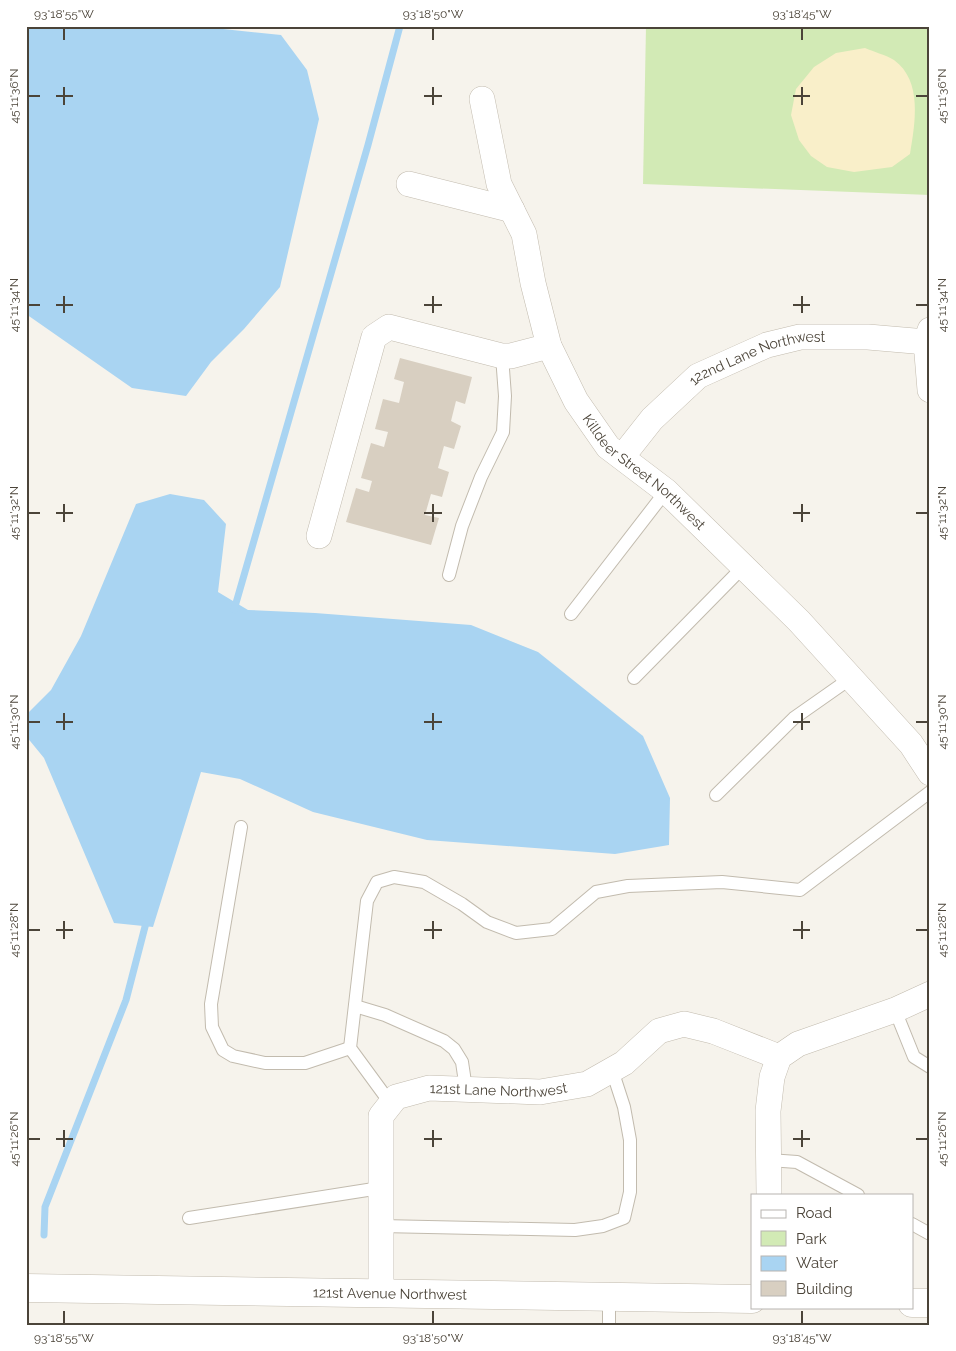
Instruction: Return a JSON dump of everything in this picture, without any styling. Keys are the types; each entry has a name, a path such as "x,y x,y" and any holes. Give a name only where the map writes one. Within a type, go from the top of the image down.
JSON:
{"street":[{"name":"Killdeer Street Northwest","path":"482,99 499,184 524,234 533,283 549,346 576,400 608,447 666,491 799,621 911,744 930,773"},
{"path":"409,184 512,210"},
{"path":"319,536 374,337 389,327 502,356 510,356 549,346"},
{"path":"928,336 930,390"},
{"name":"122nd Lane Northwest","path":"622,457 652,418 698,376 767,345 800,338 928,336"},
{"path":"769,1194 768,1112 772,1077 779,1057 798,1044 895,1010 930,994"},
{"name":"121st Lane Northwest","path":"390,1104 396,1097 429,1088 540,1092 587,1084 624,1063 659,1031 684,1024 713,1031 779,1057"},
{"path":"381,1294 381,1116 390,1104"},
{"name":"121st Avenue Northwest","path":"26,1288 751,1299"},
{"path":"914,1303 930,1303"}],"lane":[{"path":"449,575 462,526 481,477 503,432 505,396 502,356"},
{"path":"571,614 666,491"},
{"path":"634,678 744,566"},
{"path":"716,795 794,718 850,678"},
{"path":"390,1104 350,1048 367,901 377,882 394,877 424,882 462,904 487,922 516,933 552,929 596,892 628,886 722,882 800,890 930,792"},
{"path":"241,827 211,1004 212,1027 223,1050 233,1056 265,1063 305,1063 350,1048"},
{"path":"355,1006 385,1015 444,1041 454,1049 462,1062 466,1089"},
{"path":"895,1010 914,1057 930,1067"},
{"path":"381,1226 575,1230 603,1226 624,1218 630,1192 630,1140 624,1107 612,1070"},
{"path":"769,1160 797,1162 856,1194"},
{"path":"189,1218 380,1188"},
{"path":"914,1225 930,1234"},
{"path":"609,1297 609,1325"}],"green space":[{"path":"646,26 930,26 930,195 643,184"}],"sand":[{"path":"865,48 894,60 909,79 915,104 914,130 910,154 892,167 854,172 827,167 811,156 799,140 791,115 796,89 814,67 836,53"}],"water":[{"path":"26,26 195,26 281,35 307,70 319,119 280,287 244,329 211,362 186,396 132,388 26,314"},
{"path":"170,494 204,500 226,524 218,592 248,610 315,613 471,625 538,652 643,736 670,798 669,845 615,854 427,840 313,812 240,779 201,772 153,927 114,923 44,758 26,736 26,715 51,690 81,636 136,504"}],"building":[{"path":"400,358 472,377 465,404 456,401 451,421 461,426 454,449 444,446 438,468 449,472 442,497 431,494 425,515 439,518 431,545 346,522 356,488 369,492 372,481 361,478 371,443 384,447 388,432 375,429 383,399 399,403 404,382 394,379"}],"waterway":[{"path":"234,610 368,145 400,26"},
{"path":"44,1235 45,1207 126,1000 147,919"}]}
